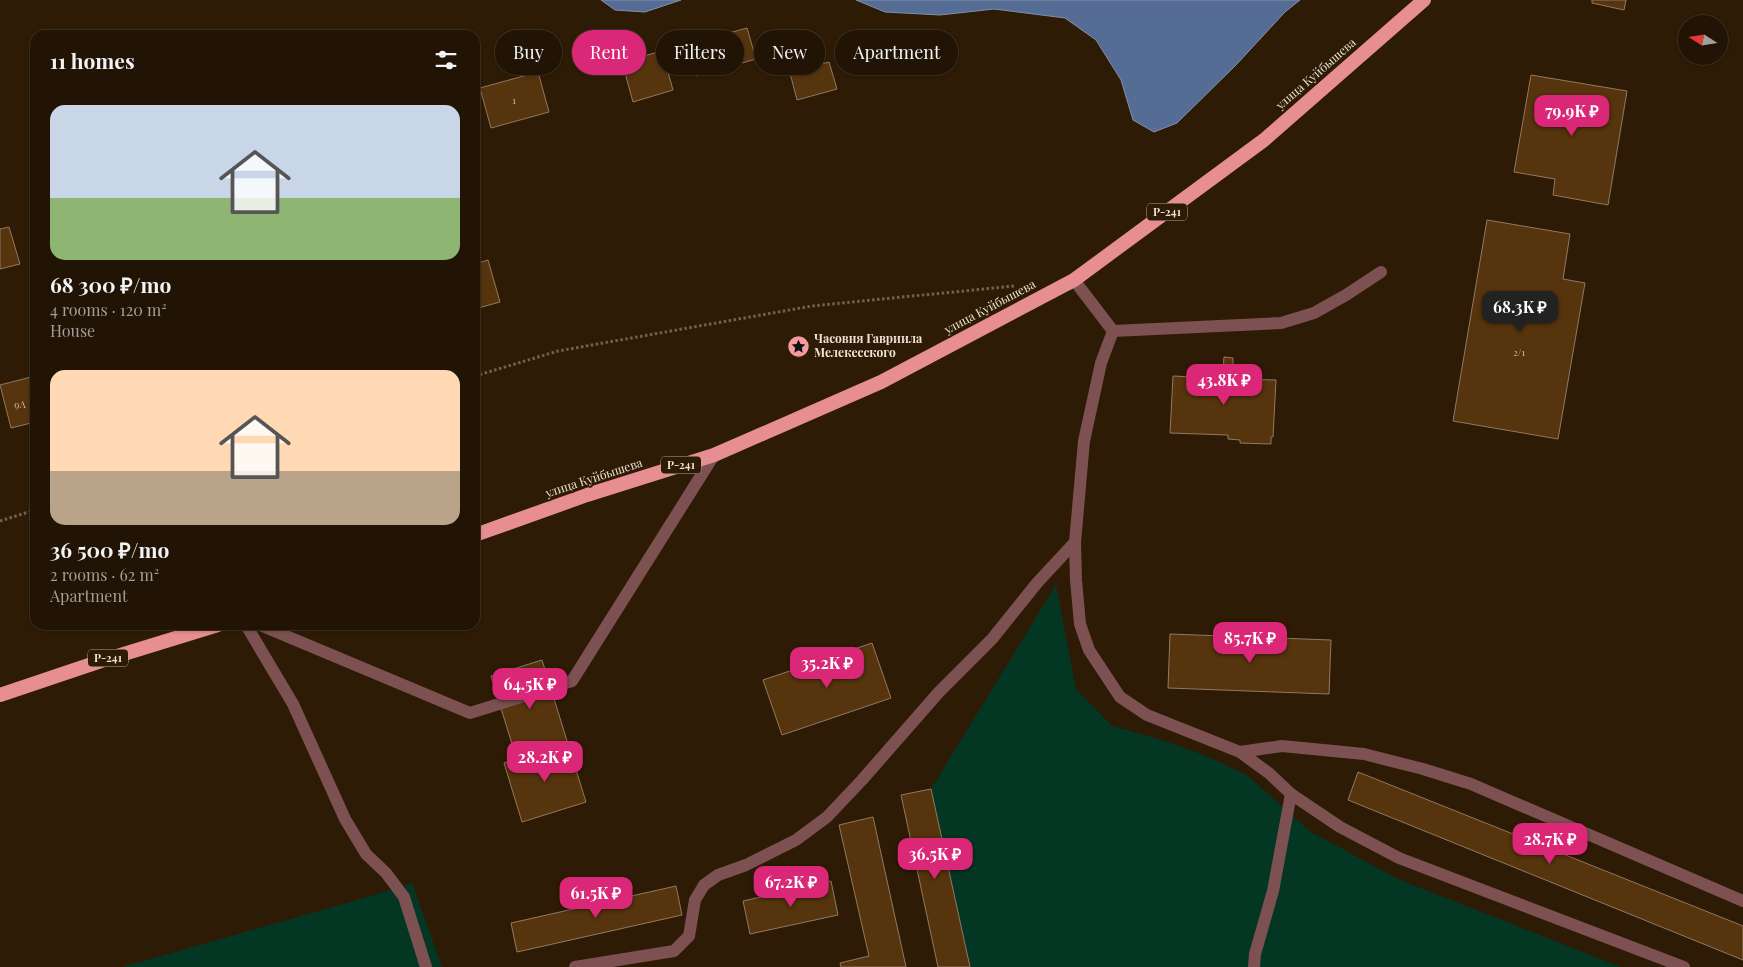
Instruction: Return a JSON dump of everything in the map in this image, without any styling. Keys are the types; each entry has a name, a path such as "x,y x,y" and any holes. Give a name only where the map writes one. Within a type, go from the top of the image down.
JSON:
{"highway":[{"name":"улица Куйбышева","path":"480,532 587,495 714,455 881,382 1074,280 1264,140 1424,0"},
{"name":"Р-241","path":"0,695 202,630"}],"street":[{"path":"1113,331 1281,323 1314,313 1381,272"},
{"path":"1074,280 1113,331"},
{"path":"1113,331 1100,363 1084,441 1075,542 1080,624 1089,650 1120,697 1147,715 1240,752 1270,774 1291,794 1340,827 1399,858 1684,967"},
{"path":"272,630 470,713 572,681 714,455"},
{"path":"575,967 674,951 689,936 695,900 704,885 718,875 746,865 796,840 827,817 940,692 992,639 1037,584 1075,542"},
{"path":"249,630 293,704 345,819 366,854 386,873 404,897 426,967"},
{"path":"1240,752 1282,746 1364,754 1423,769 1471,784 1743,901"},
{"path":"1254,967 1255,954 1273,891 1291,794"}],"path":[{"path":"480,374 558,351 803,308 1016,286"},
{"path":"0,521 30,512"}],"green space":[{"path":"1056,585 1076,689 1112,726 1165,741 1209,757 1248,776 1311,832 1400,880 1621,967 970,967 931,789"},
{"path":"412,883 442,967 123,967 381,893"}],"water":[{"path":"601,0 681,0 645,12 615,10"},
{"path":"856,0 1300,0 1285,12 1236,65 1177,123 1154,132 1133,120 1121,80 1096,40 1065,18 994,9 940,15 885,12"}],"building":[{"path":"1592,0 1626,0 1624,10 1592,3"},
{"path":"747,28 754,52 754,60 744,62 744,30 740,30"},
{"path":"656,53 656,75 669,75 673,90 633,102 626,75 646,75 646,55"},
{"path":"829,62 837,89 797,100 791,75 825,75 825,63"},
{"path":"527,75 539,75 549,112 491,128 480,88"},
{"path":"1531,75 1627,91 1608,205 1553,195 1555,179 1514,172"},
{"path":"1487,220 1570,234 1563,279 1585,283 1558,439 1453,421"},
{"path":"9,227 20,264 0,269 0,229"},
{"path":"488,260 500,302 480,308 480,262"},
{"path":"1224,357 1233,358 1233,372 1237,372 1237,379 1276,380 1271,444 1240,443 1240,440 1228,439 1228,435 1170,433 1173,376 1213,378 1213,371 1223,371"},
{"path":"30,377 30,423 11,428 0,385"},
{"path":"1170,634 1331,640 1329,694 1168,688"},
{"path":"872,643 891,698 782,735 763,680"},
{"path":"542,660 568,744 517,760 491,676"},
{"path":"568,744 586,802 522,822 504,763"},
{"path":"1358,772 1743,926 1743,960 1348,800"},
{"path":"931,789 970,967 938,967 901,795"},
{"path":"873,817 906,967 841,967 840,963 869,956 839,825"},
{"path":"831,881 838,915 750,934 743,901"},
{"path":"676,886 682,915 517,952 511,923"}],"place":[{"name":"Часовня Гавриила Мелекесского","path":"798,346"}]}
